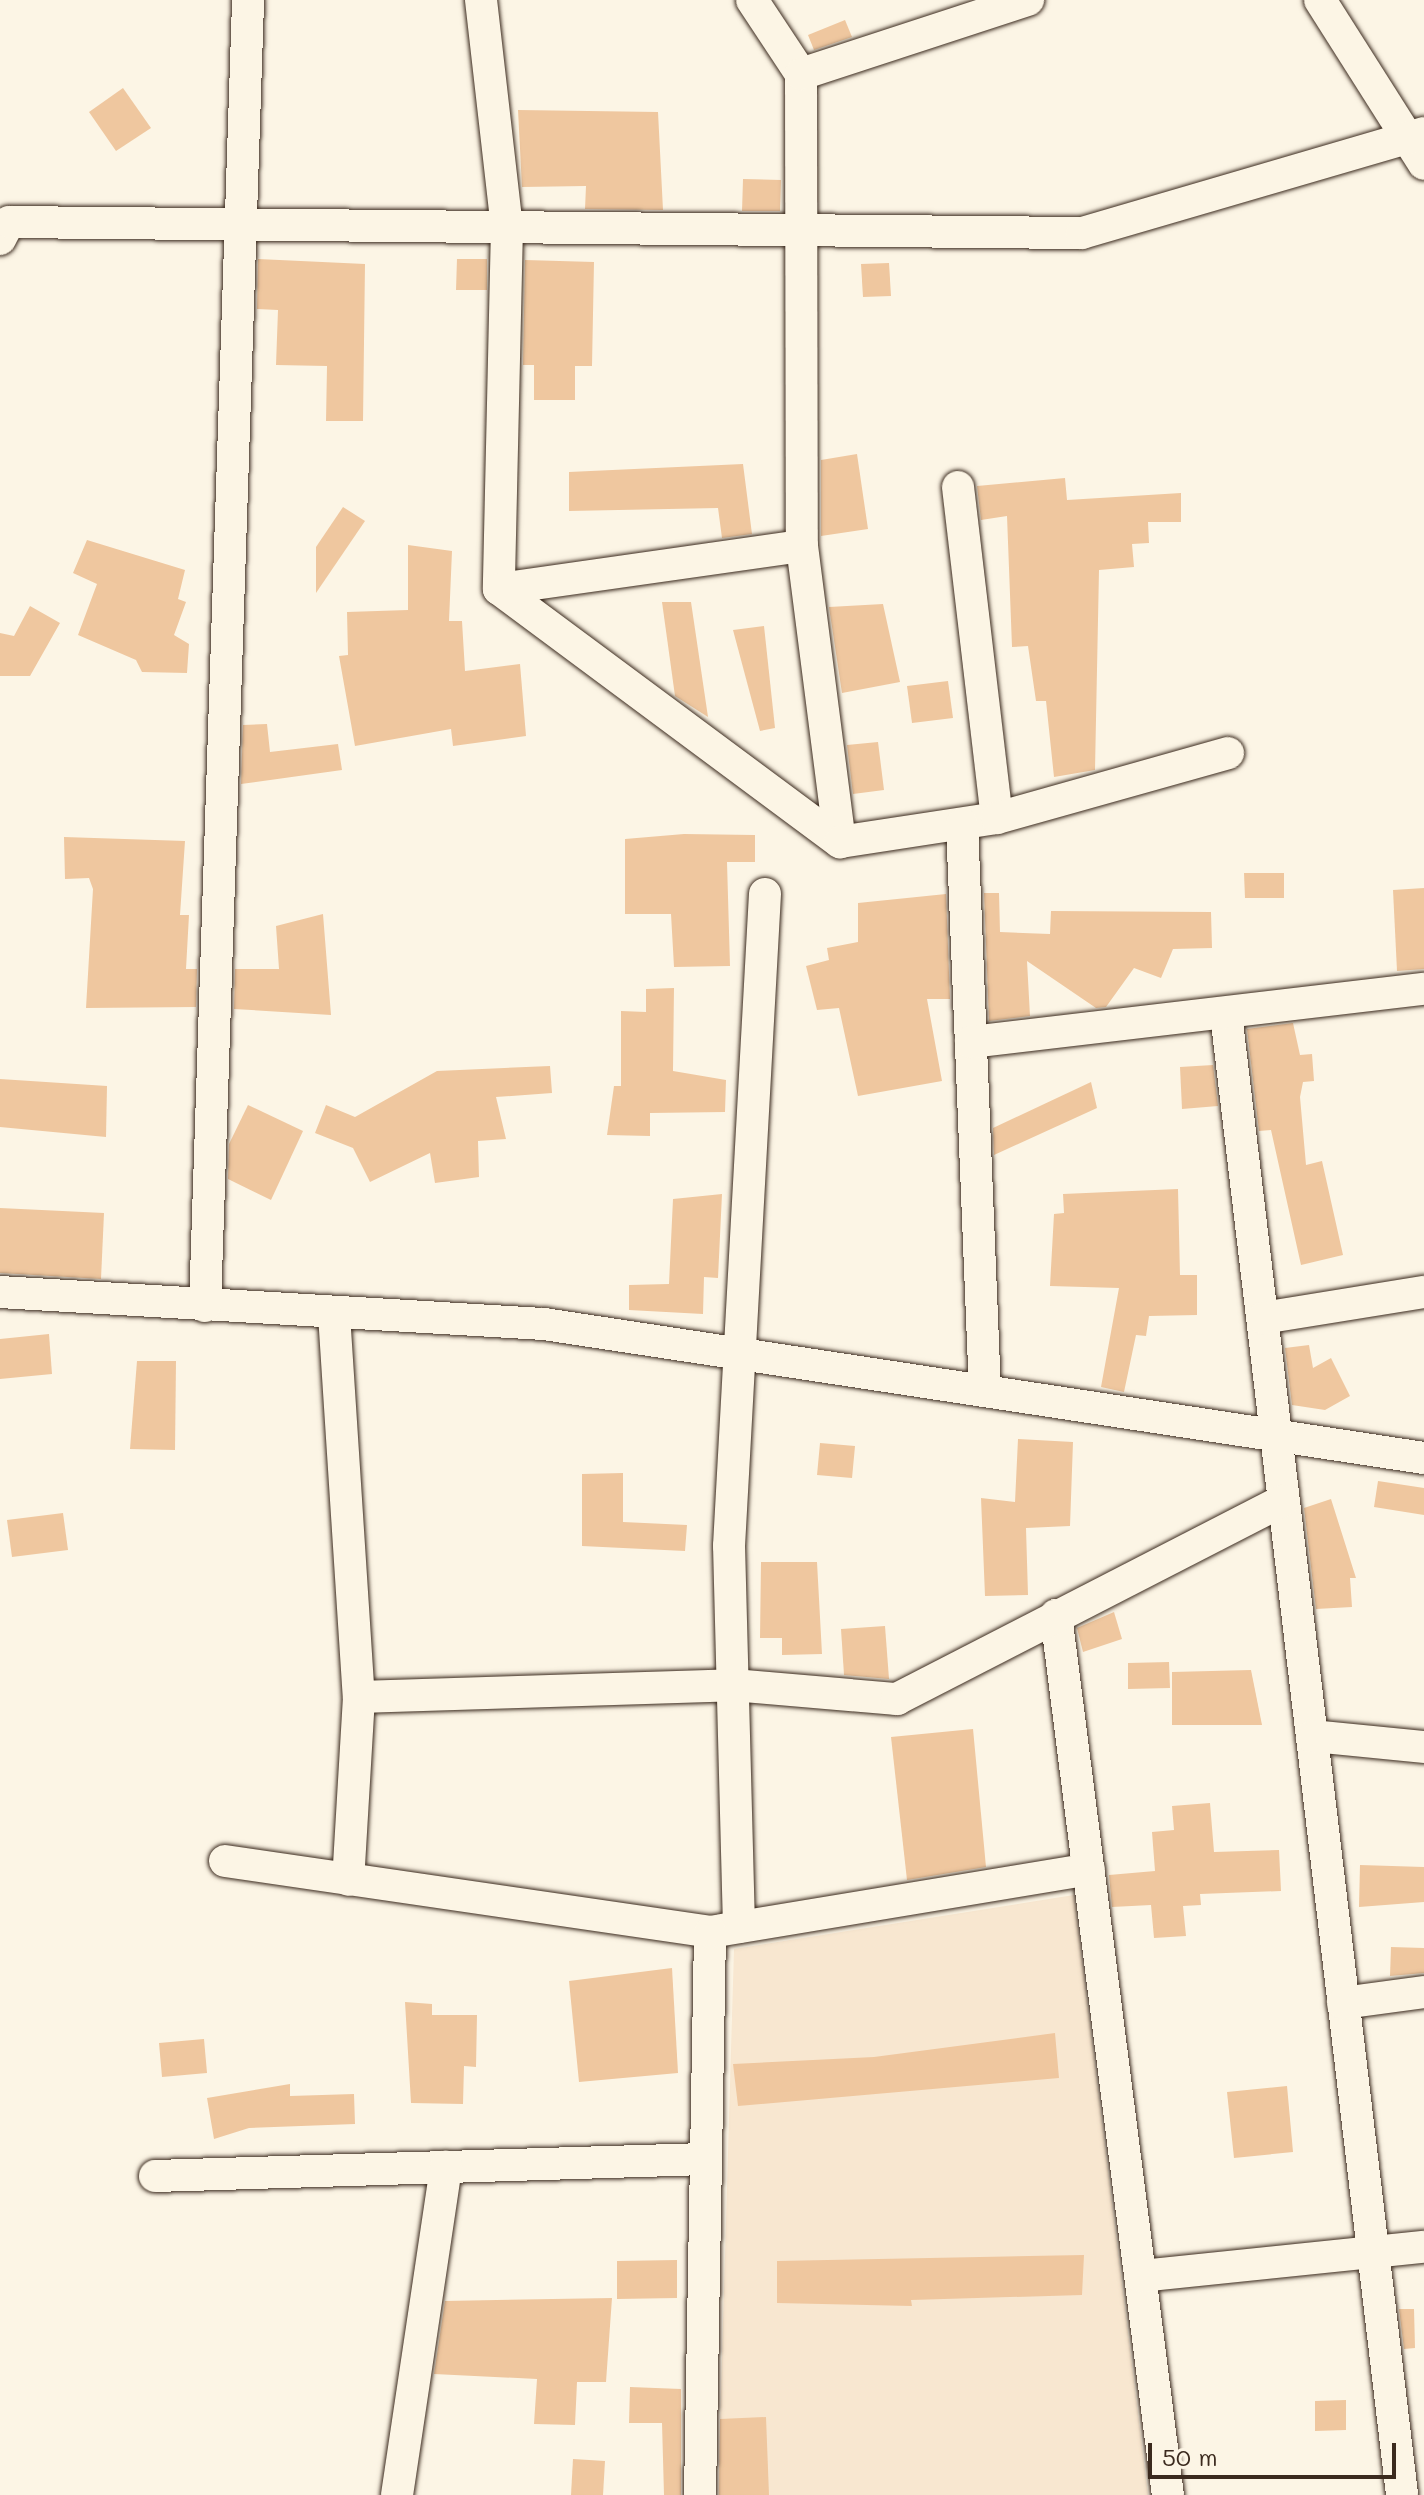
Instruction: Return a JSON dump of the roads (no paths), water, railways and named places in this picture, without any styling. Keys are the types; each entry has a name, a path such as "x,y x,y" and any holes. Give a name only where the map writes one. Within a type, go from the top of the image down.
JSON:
{"street":[{"path":"205,1306 248,0"},
{"path":"481,0 507,227 499,589"},
{"path":"752,0 801,74 805,230 802,546 840,842"},
{"path":"801,74 1028,0"},
{"path":"1320,0 1415,135 1424,164"},
{"path":"0,239 9,222 1082,233 1415,135"},
{"path":"958,487 997,818"},
{"path":"499,589 802,546"},
{"path":"499,589 840,842 997,818 1228,753"},
{"path":"962,824 985,1391"},
{"path":"700,2495 706,2159 724,1930 733,1685 737,1353 765,894"},
{"path":"971,1042 1424,989"},
{"path":"1226,1014 1402,2495"},
{"path":"0,1292 544,1324 1424,1458"},
{"path":"1263,1318 1424,1292"},
{"path":"334,1314 359,1697 348,1880"},
{"path":"359,1697 733,1685 897,1699 1283,1501"},
{"path":"1056,1615 1168,2495"},
{"path":"1312,1736 1424,1747"},
{"path":"225,1861 724,1930 1089,1869"},
{"path":"1343,2003 1424,1992"},
{"path":"155,2176 706,2159"},
{"path":"397,2495 446,2167"},
{"path":"1141,2276 1424,2247"}]}
